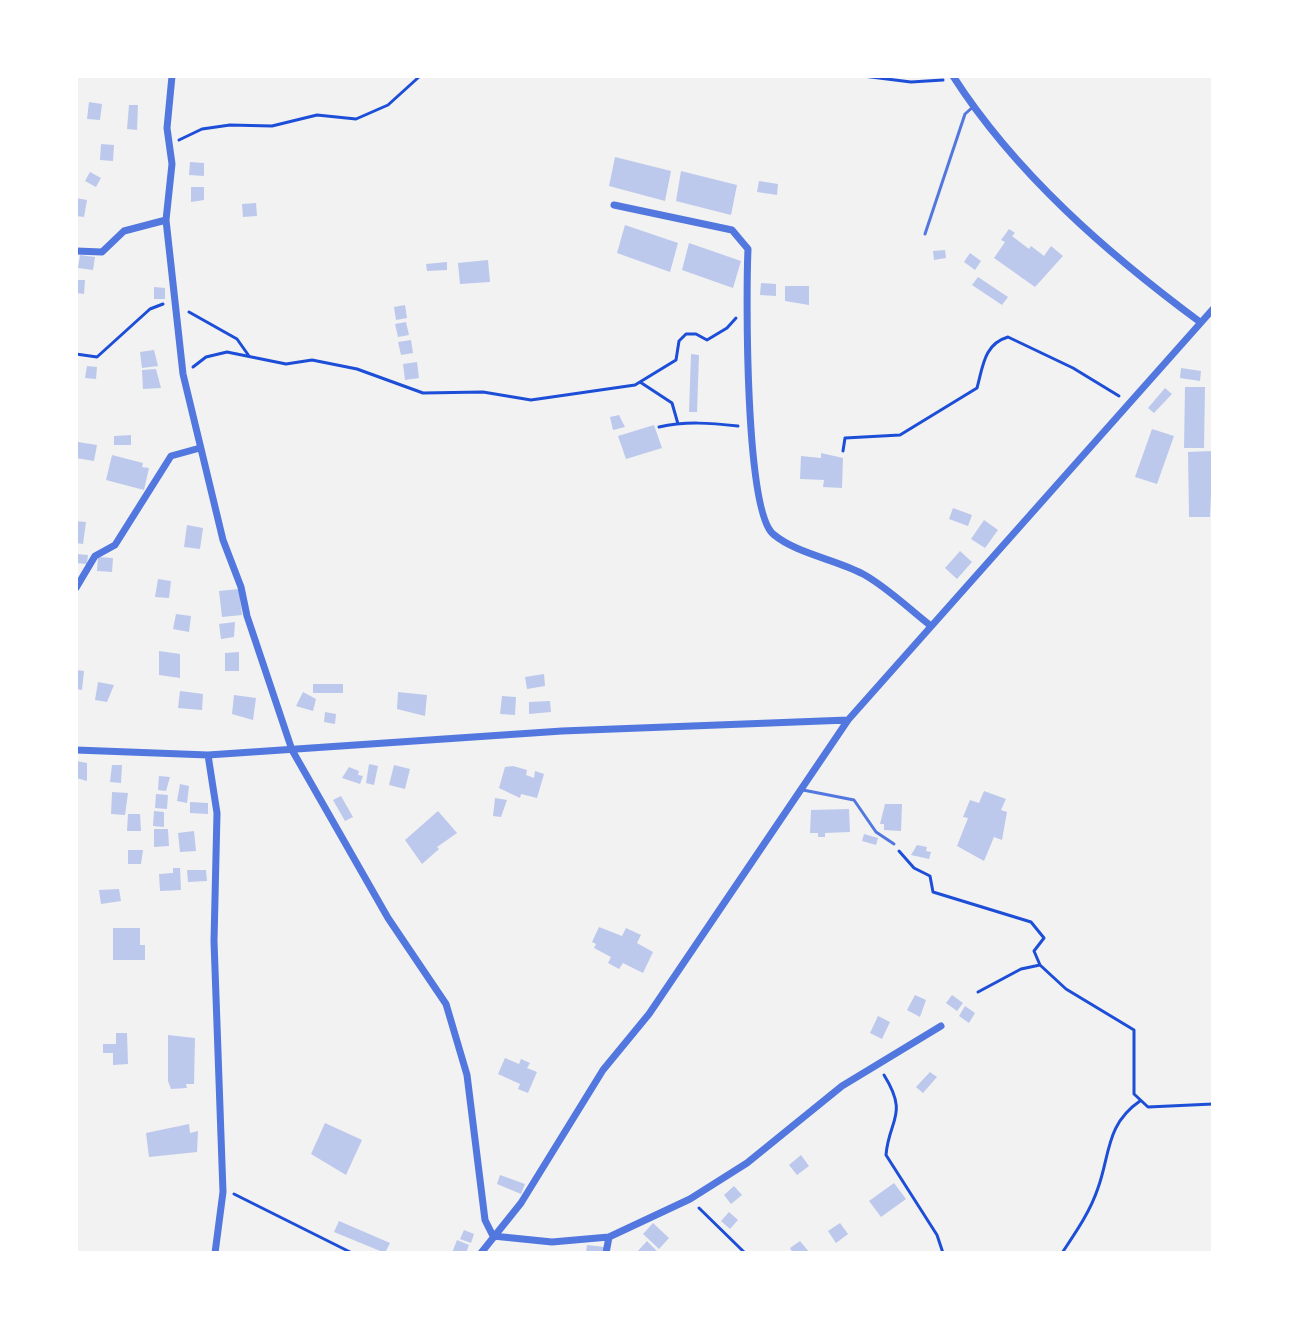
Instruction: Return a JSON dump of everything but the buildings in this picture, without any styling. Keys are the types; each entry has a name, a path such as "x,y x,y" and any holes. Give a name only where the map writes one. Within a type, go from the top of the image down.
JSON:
{"street":[{"path":"172,76 168,145 172,164 166,220 175,304 183,374 223,540 292,750 388,918 446,1004 467,1075 485,1220 493,1236"},
{"path":"954,78 974,106 1046,189 1095,237 1200,322"},
{"path":"614,205 732,230 748,249 746,305 752,433 762,512 770,531 864,574 931,626"},
{"path":"76,251 102,252 124,231 166,220"},
{"path":"481,1253 521,1203 603,1070 649,1014 848,720 1213,309"},
{"path":"76,588 95,556 115,545 171,456 200,448"},
{"path":"76,750 208,755 562,731 848,720"},
{"path":"208,755 217,813 214,941 223,1192 215,1253"},
{"path":"493,1236 552,1242 609,1237 690,1199 747,1163 842,1086 941,1026"},
{"path":"609,1237 607,1250 617,1253"}],"lane":[{"path":"925,234 965,114 974,106"},
{"path":"803,790 854,800 876,832 894,844"}],"path":[{"path":"863,76 911,82 954,78"},
{"path":"168,145 202,129 230,125 272,126 317,115 356,119 388,105 420,77"},
{"path":"76,354 97,357 150,309 175,304 237,339 249,356"},
{"path":"183,374 206,357 227,352 286,364 312,360 342,366 423,393 483,392 531,400 640,382 676,360 679,341 686,334 696,334 707,340 727,328 746,305"},
{"path":"843,451 845,438 900,435 977,388 987,353 995,341 1008,337 1073,368 1129,402"},
{"path":"640,382 672,403 678,424"},
{"path":"659,427 693,425 702,421 739,427 752,433"},
{"path":"894,844 914,868 930,876 933,892 1031,922 1044,938 1034,951 1040,965 1066,989 1134,1030 1134,1094 1140,1101 1148,1107 1213,1104"},
{"path":"978,992 1021,969 1040,965"},
{"path":"877,1065 896,1102 896,1125 886,1155 937,1235 943,1253"},
{"path":"1062,1253 1085,1219 1099,1187 1107,1141 1140,1101"},
{"path":"223,1192 237,1195 352,1253"},
{"path":"690,1199 745,1253"}]}
